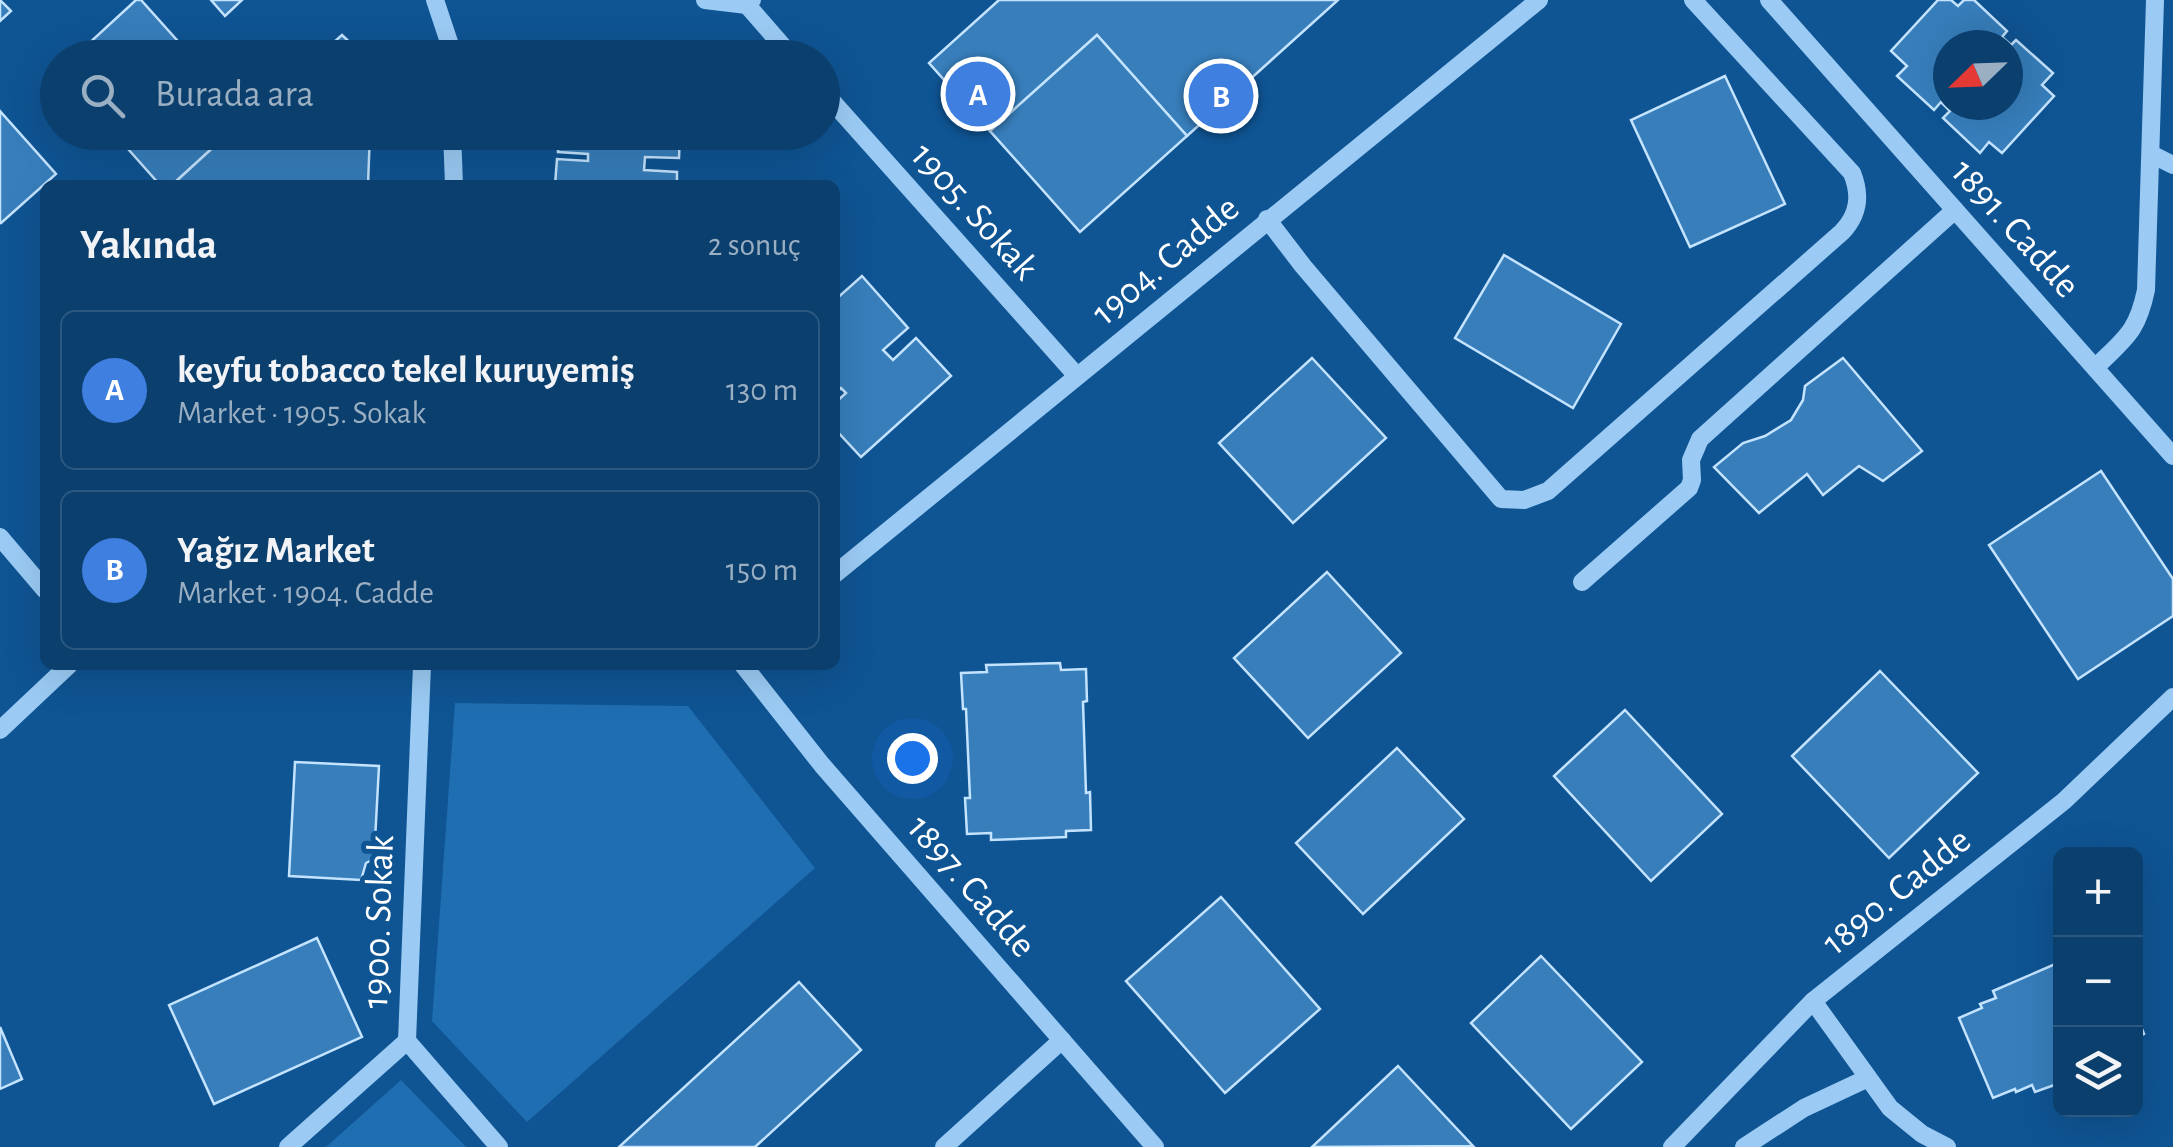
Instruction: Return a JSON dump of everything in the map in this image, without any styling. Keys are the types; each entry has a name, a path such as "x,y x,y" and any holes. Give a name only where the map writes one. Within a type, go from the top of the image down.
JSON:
{"street":[{"path":"435,0 447,40"},
{"path":"705,0 750,3 779,40"},
{"name":"1904. Cadde","path":"840,570 1539,0"},
{"path":"1267,220 1501,499 1524,500 1548,491 1842,232 1854,215 1858,194 1852,173 1694,0"},
{"name":"1891. Cadde","path":"1768,0 2173,456"},
{"path":"2095,368 2133,331 2146,290 2156,0"},
{"name":"1905. Sokak","path":"840,110 1077,376"},
{"path":"453,150 454,180"},
{"path":"2151,154 2173,166"},
{"path":"1582,582 1689,488 1691,460 1700,440 1955,210"},
{"path":"0,537 40,584"},
{"path":"0,730 65,670"},
{"name":"1900. Sokak","path":"422,670 407,1041 499,1147"},
{"name":"1897. Cadde","path":"747,670 822,765 1155,1147"},
{"name":"1890. Cadde","path":"1672,1147 1814,1001 2064,800 2173,697"},
{"path":"1814,1001 1878,1094 1905,1122 1947,1147"},
{"path":"944,1147 1062,1040"},
{"path":"288,1147 407,1041"},
{"path":"1744,1147 1804,1108 1868,1078"}],"shaded area":[{"path":"455,703 688,706 815,868 527,1122 432,1021"},
{"path":"401,1080 466,1147 326,1147"}],"building":[{"path":"0,0 11,11 0,21"},
{"path":"136,0 141,0 177,40 93,40"},
{"path":"211,0 242,0 225,16"},
{"path":"999,0 1338,0 1187,136 1097,35 990,131 929,63"},
{"path":"1938,0 1951,0 1958,6 1964,0 1974,0 2006,30 1933,30 1933,109 1897,76 1907,66 1891,51"},
{"path":"1097,35 1187,136 1080,232 990,131"},
{"path":"2023,46 2053,73 2042,85 2054,96 2002,153 1989,142 1980,153 1945,120 2023,120"},
{"path":"1725,76 1785,204 1690,247 1631,120"},
{"path":"0,111 56,174 49,180 40,180 40,188 0,222"},
{"path":"129,150 210,150 177,180 156,180"},
{"path":"210,150 369,150 368,180 177,180"},
{"path":"679,150 679,158 645,157 644,170 677,172 677,180 555,180 557,159 588,161 588,154 558,152"},
{"path":"1504,255 1621,324 1573,408 1455,338"},
{"path":"862,276 908,328 883,350 893,360 916,338 951,376 861,457 840,434 840,398 846,393 840,389 840,296"},
{"path":"1312,358 1386,438 1293,523 1219,443"},
{"path":"1843,358 1922,451 1883,481 1859,466 1823,495 1807,474 1759,513 1714,467 1743,443 1765,436 1791,420 1803,400 1805,386"},
{"path":"2101,471 2173,579 2173,616 2078,679 1989,545"},
{"path":"1327,572 1401,653 1308,738 1234,658"},
{"path":"1060,663 1061,670 1086,669 1087,701 1083,702 1091,830 1066,831 1066,837 991,840 991,833 967,834 965,798 970,798 961,673 987,672 986,665"},
{"path":"1880,671 1978,773 1889,858 1792,756"},
{"path":"1625,710 1722,814 1651,881 1554,776"},
{"path":"1397,748 1464,819 1363,914 1296,843"},
{"path":"295,762 379,766 374,859 366,863 361,880 289,876"},
{"path":"1221,897 1320,1009 1225,1093 1126,981"},
{"path":"317,938 362,1037 214,1104 169,1005"},
{"path":"1541,956 1642,1062 1571,1129 1471,1023"},
{"path":"2053,965 2053,1086 2035,1092 2032,1085 1993,1098 1959,1018 1996,998 1993,991"},
{"path":"799,982 861,1050 755,1147 619,1147"},
{"path":"0,1027 22,1079 0,1089"},
{"path":"1398,1066 1473,1146 1312,1147"}],"place":[{"name":"keyfu tobacco tekel kuruyemiş","path":"978,94"},
{"name":"Yağız Market","path":"1221,96"}]}
